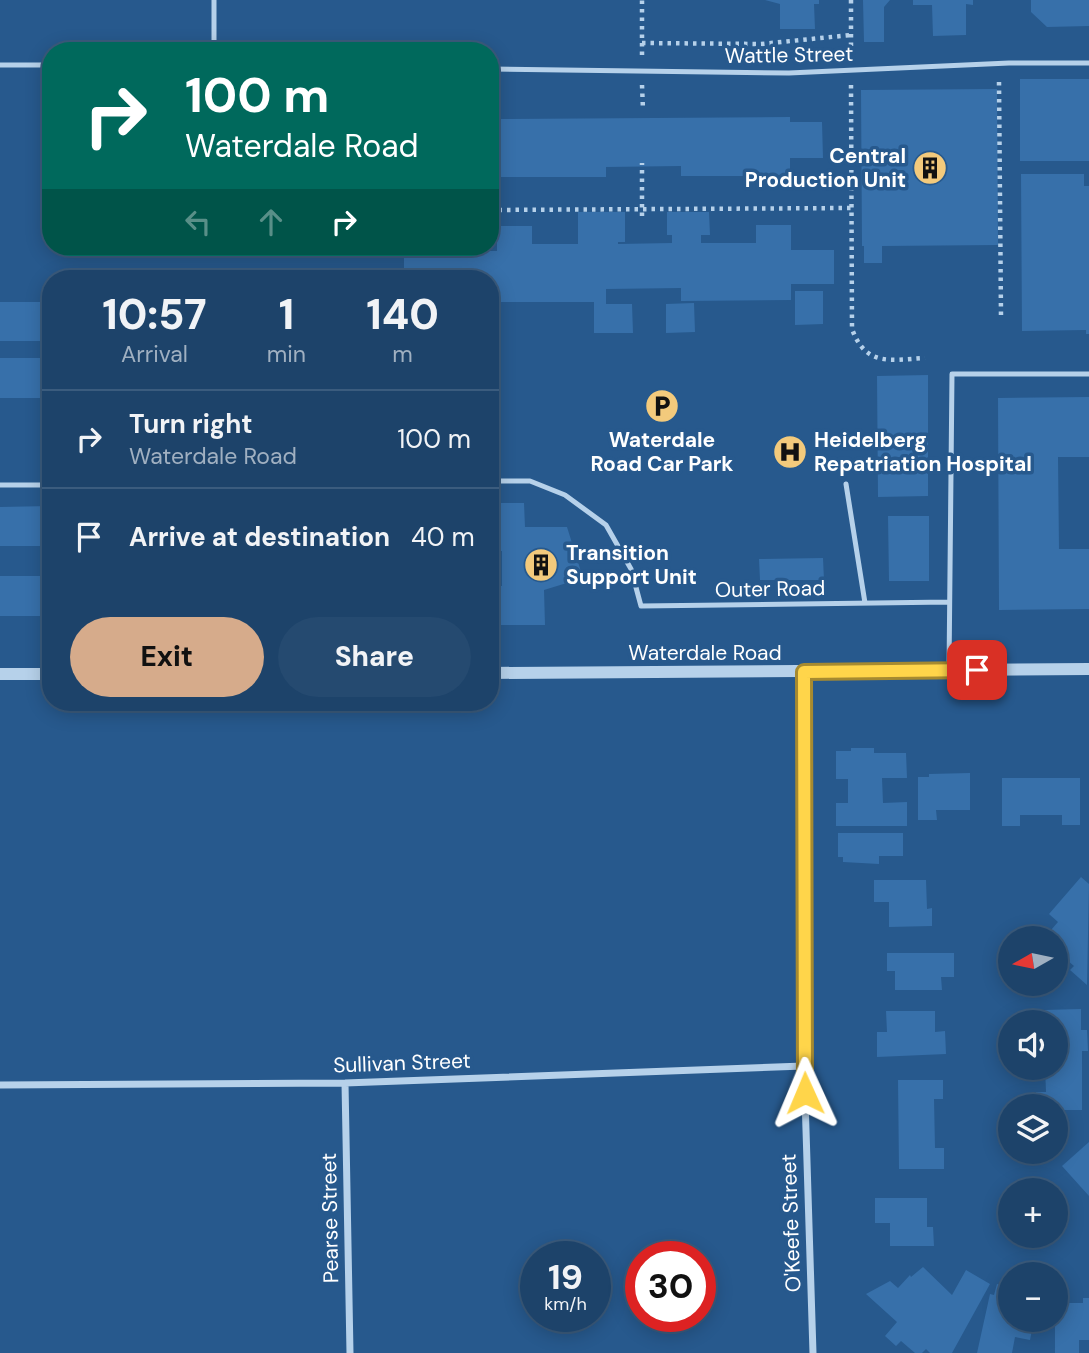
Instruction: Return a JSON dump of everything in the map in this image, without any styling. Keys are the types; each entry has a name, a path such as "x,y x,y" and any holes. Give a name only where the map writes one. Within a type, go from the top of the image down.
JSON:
{"street":[{"name":"Waterdale Road","path":"499,673 1089,670"},
{"name":"O'Keefe Street","path":"804,672 804,1066 813,1353"},
{"path":"0,674 42,674"},
{"name":"Sullivan Street","path":"0,1084 345,1083 804,1066"},
{"name":"Pearse Street","path":"345,1083 350,1353"}],"lane":[{"path":"214,0 214,42"},
{"name":"Wattle Street","path":"499,69 789,73 1089,62"},
{"path":"0,65 42,65"},
{"path":"949,670 952,374 1089,374"},
{"name":"Outer Road","path":"499,481 530,481 565,495 606,525 631,569 641,607 949,602"},
{"path":"846,484 865,603"},
{"path":"0,485 42,485"}],"path":[{"path":"851,0 852,329 857,343 866,353 878,359 925,358"},
{"path":"642,43 761,44 851,36"},
{"path":"999,82 1000,316"},
{"path":"642,163 642,213"},
{"path":"499,210 642,213 852,208"}],"building":[{"path":"765,0 819,0 819,4 814,4 815,29 780,29 780,4"},
{"path":"863,0 890,0 884,7 884,42 864,42"},
{"path":"913,0 973,0 973,5 966,4 966,35 933,36 932,5 913,5"},
{"path":"1031,0 1089,0 1089,26 1047,27 1031,12"},
{"path":"1020,79 1089,79 1089,161 1020,161"},
{"name":"Central Production Unit","path":"997,89 998,245 882,246 882,263 864,263 861,90"},
{"path":"790,117 790,122 822,122 823,158 790,158 790,176 681,176 681,166 606,167 606,177 499,177 499,119"},
{"path":"1021,174 1084,174 1084,186 1089,186 1089,334 1086,334 1086,330 1022,331"},
{"path":"578,212 625,212 625,242 618,244 672,243 672,235 667,235 667,212 709,212 710,235 701,235 701,243 756,243 756,225 791,225 791,250 834,250 834,284 791,284 791,300 681,301 681,288 606,289 606,304 632,304 633,333 594,333 594,302 499,302 499,270 404,270 404,256 499,256 499,226 532,226 532,244 578,244"},
{"path":"795,291 823,291 823,324 795,325"},
{"path":"0,302 42,302 42,341 0,341"},
{"path":"694,303 695,332 666,333 666,304"},
{"path":"0,358 42,358 42,398 0,398"},
{"path":"928,375 928,496 878,497 877,376"},
{"path":"1089,397 1089,457 1058,457 1059,549 1089,549 1089,609 999,610 998,398"},
{"name":"Transition Support Unit","path":"499,503 524,503 525,527 567,527 583,578 544,590 545,625 499,625 502,551 499,551"},
{"path":"42,506 42,546 0,546 0,507"},
{"path":"888,516 929,516 929,581 889,581"},
{"path":"823,558 824,580 760,580 759,559"},
{"path":"0,576 42,576 42,616 0,616"},
{"path":"851,748 874,748 874,753 906,753 907,778 882,778 883,803 907,802 907,826 836,826 836,803 848,803 848,779 836,779 836,751 851,751"},
{"path":"970,773 970,810 936,810 937,820 918,820 918,777 929,777 929,774"},
{"path":"1002,778 1080,778 1080,825 1062,825 1062,815 1020,815 1020,826 1002,826"},
{"path":"838,833 903,833 903,856 879,856 879,864 843,862 843,857 838,857"},
{"path":"1081,877 1089,884 1087,985 1070,970 1074,966 1068,961 1068,926 1054,926 1058,922 1049,914"},
{"path":"874,880 926,880 927,909 932,908 932,926 889,927 889,902 874,902"},
{"path":"887,953 954,953 954,977 941,977 942,990 895,990 895,971 887,971"},
{"path":"1081,1009 1081,1030 1087,1030 1088,1051 1082,1051 1082,1110 1068,1110 1068,1094 1036,1094 1046,1092 1046,1080 1068,1080 1068,1010 1044,1010"},
{"path":"886,1011 935,1011 935,1032 945,1031 946,1054 877,1057 877,1032 887,1032"},
{"path":"898,1080 943,1080 943,1099 934,1099 935,1148 944,1148 944,1169 899,1169"},
{"path":"1089,1142 1089,1196 1062,1166 1068,1164 1068,1161"},
{"path":"875,1198 927,1198 927,1227 933,1227 934,1246 890,1246 890,1223 875,1223"},
{"path":"923,1267 952,1295 966,1270 990,1284 952,1353 930,1353 926,1349 922,1353 915,1353 901,1341 896,1346 885,1336 897,1322 866,1294 890,1281 898,1288 910,1275 911,1277"},
{"path":"998,1284 998,1332 1032,1332 1030,1340 1015,1337 1012,1353 977,1353 990,1294 994,1295"},
{"path":"1083,1298 1089,1298 1089,1340 1079,1340 1079,1353 1055,1353 1055,1332 1068,1332 1068,1303 1083,1303"}],"place":[{"name":"Central Production Unit","path":"930,168"},
{"name":"Waterdale Road Car Park","path":"662,406"},
{"name":"Heidelberg Repatriation Hospital","path":"790,452"},
{"name":"Transition Support Unit","path":"541,565"}],"route":[{"path":"805,1093 804,672 977,670"}]}
